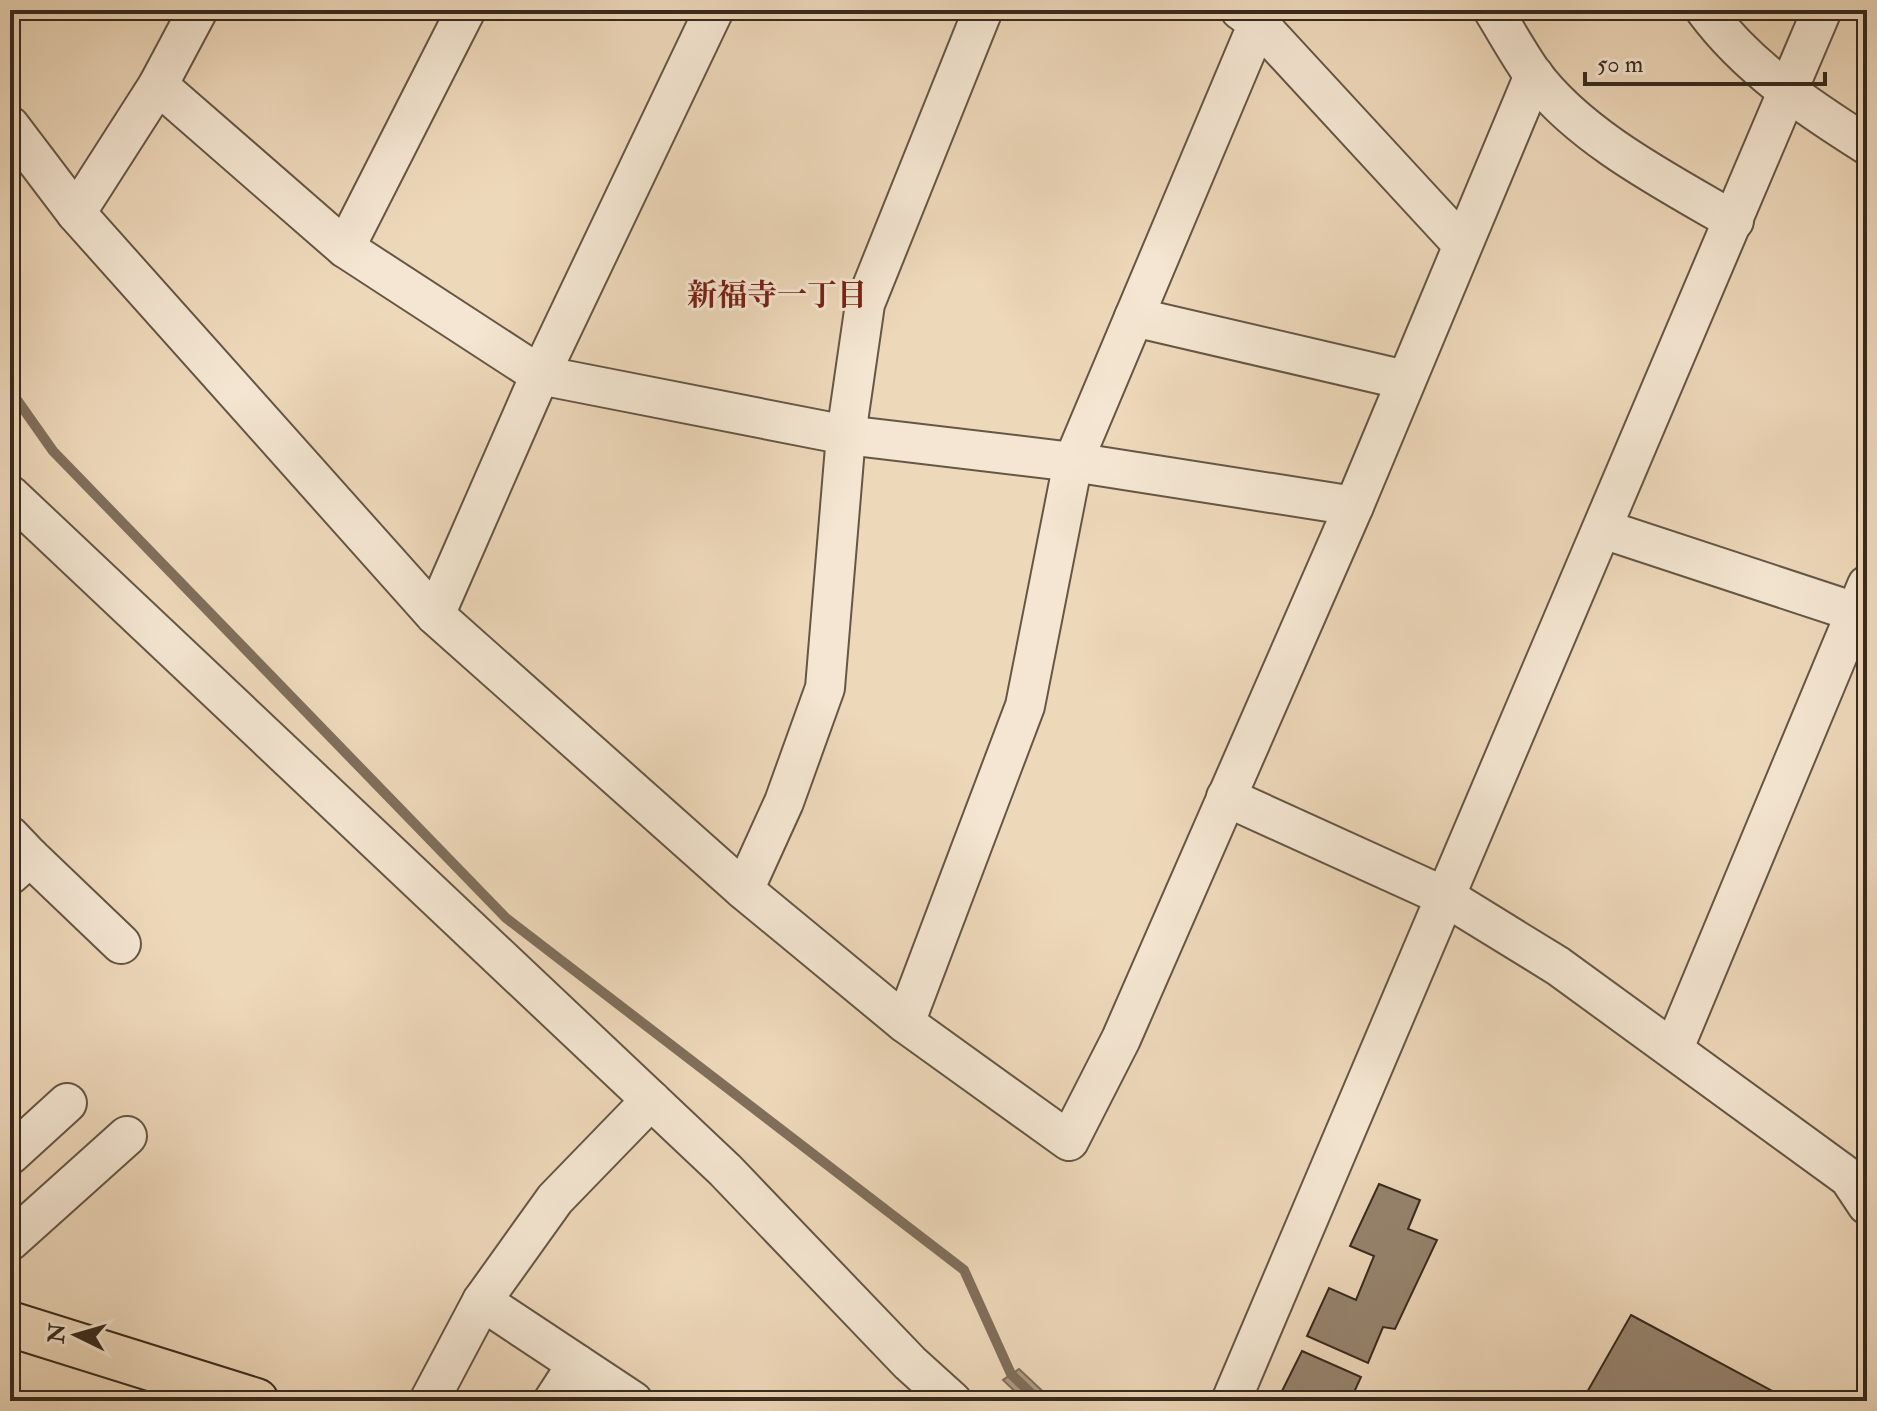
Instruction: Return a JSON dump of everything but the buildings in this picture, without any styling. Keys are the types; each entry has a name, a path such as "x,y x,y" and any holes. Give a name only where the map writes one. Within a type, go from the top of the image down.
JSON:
{"main road":[{"path":"10,1324 256,1401"}],"street":[{"path":"76,213 158,85 198,10"},
{"path":"345,248 466,10"},
{"path":"435,615 540,375 714,10"},
{"path":"744,890 784,802 825,688 846,435 865,304 983,10"},
{"path":"1493,10 1534,75 1572,114 1637,164 1734,221"},
{"path":"1705,10 1723,34 1786,93 1867,145"},
{"path":"1231,1401 1822,10"},
{"path":"905,1023 1025,706 1073,462 1134,317 1249,16 1461,243"},
{"path":"10,126 76,213 435,615 744,890 905,1023 1069,1141 1121,1039 1354,506 1461,243 1534,75"},
{"path":"158,85 345,248 540,375 846,435 1073,462 1354,506"},
{"path":"1134,317 1405,380"},
{"path":"10,495 725,1170 910,1363 952,1401"},
{"path":"1603,529 1864,604 1674,1048"},
{"path":"1226,797 1446,897 1558,966 1849,1178 1867,1205"},
{"path":"17,856 121,944"},
{"path":"429,1401 482,1301 555,1199 651,1100"},
{"path":"10,1155 67,1103"},
{"path":"10,1241 127,1136"},
{"path":"482,1301 633,1401"},
{"path":"553,1401 577,1364"}],"shaded area":[{"path":"1019,1369 1053,1401 1025,1401 1003,1380"}],"waterway":[{"path":"10,390 53,451 506,918 964,1270 1011,1374 1039,1401"}],"district":[{"name":"新福寺一丁目","path":"777,295"}]}
